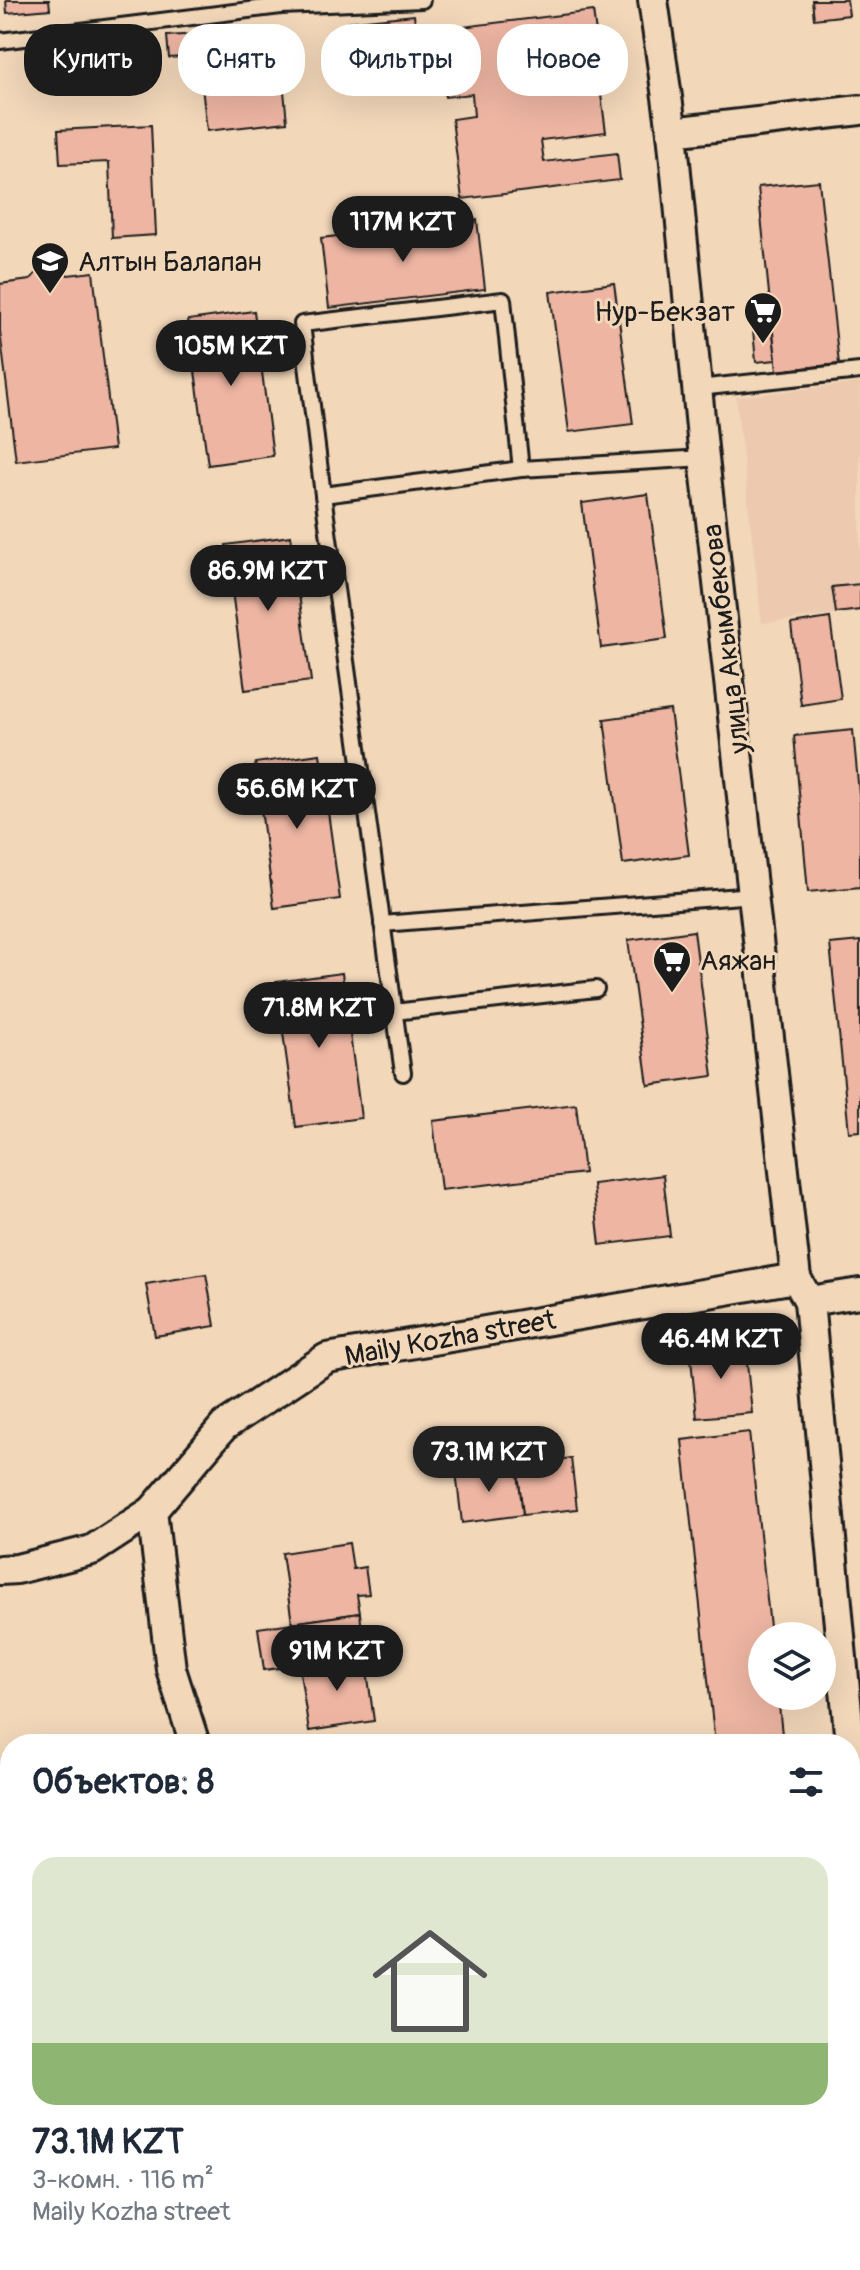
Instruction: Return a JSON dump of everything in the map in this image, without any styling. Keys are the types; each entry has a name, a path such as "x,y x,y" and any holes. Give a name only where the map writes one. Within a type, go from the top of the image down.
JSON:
{"street":[{"name":"улица Акымбекова","path":"653,0 672,132 704,458 802,1290 849,1734"},
{"path":"672,132 860,110"},
{"name":"Maily Kozha street","path":"0,1570 17,1569 92,1550 152,1511 224,1426 327,1358 802,1290 860,1293"},
{"path":"152,1511 171,1669 192,1734"}],"lane":[{"path":"0,41 281,6 422,0"},
{"path":"403,1073 302,324 503,300 521,469"},
{"path":"698,388 860,371"},
{"path":"323,495 521,469 704,458"},
{"path":"382,924 754,895"},
{"path":"394,1012 596,989"}],"shaded area":[{"path":"860,383 860,612 762,623 736,397"}],"building":[{"path":"6,0 49,0 50,9 7,13"},
{"path":"812,0 847,0 849,15 814,19"},
{"path":"593,11 595,24 497,24 497,96 601,96 606,132 541,140 544,162 617,153 620,180 462,199 452,119 474,116 472,96 481,96 481,25"},
{"path":"414,15 415,24 347,24"},
{"path":"178,35 178,57 169,58 167,36"},
{"path":"203,96 284,96 287,122 207,131"},
{"path":"151,125 156,235 112,238 109,162 60,164 58,130"},
{"path":"819,181 839,364 777,371 758,187"},
{"path":"477,220 485,289 329,308 321,238"},
{"path":"56,265 68,275 93,272 114,449 16,461 0,331 0,284 30,280 42,266"},
{"path":"614,283 633,424 569,432 550,292"},
{"path":"254,311 273,456 208,465 188,320"},
{"path":"771,318 776,360 756,362 752,320"},
{"path":"648,494 667,639 601,648 582,503"},
{"path":"291,536 311,681 245,690 226,545"},
{"path":"860,584 860,610 836,613 832,587"},
{"path":"830,618 841,699 801,705 791,624"},
{"path":"670,710 689,855 623,864 604,719"},
{"path":"853,730 860,804 860,887 808,892 794,736"},
{"path":"320,754 340,899 274,908 255,763"},
{"path":"694,931 713,1076 648,1085 628,940"},
{"path":"860,941 860,1131 849,1132 830,944"},
{"path":"342,973 361,1118 296,1127 276,982"},
{"path":"576,1104 584,1173 441,1190 433,1121"},
{"path":"663,1175 670,1236 600,1245 593,1184"},
{"path":"206,1274 215,1326 155,1336 146,1284"},
{"path":"745,1344 752,1413 697,1418 690,1349"},
{"path":"749,1432 769,1622 748,1622 748,1710 779,1710 782,1734 714,1734 682,1440"},
{"path":"571,1458 577,1509 523,1515 517,1465"},
{"path":"517,1465 523,1515 462,1523 456,1472"},
{"path":"349,1543 353,1569 365,1567 369,1594 357,1595 360,1613 292,1623 282,1553"},
{"path":"360,1613 365,1656 264,1670 258,1628"},
{"path":"365,1656 374,1721 309,1731 299,1666"}],"place":[{"name":"Алтын Балапан","path":"50,295"},
{"name":"Нур-Бекзат","path":"763,345"},
{"name":"Аяжан","path":"672,994"}]}
